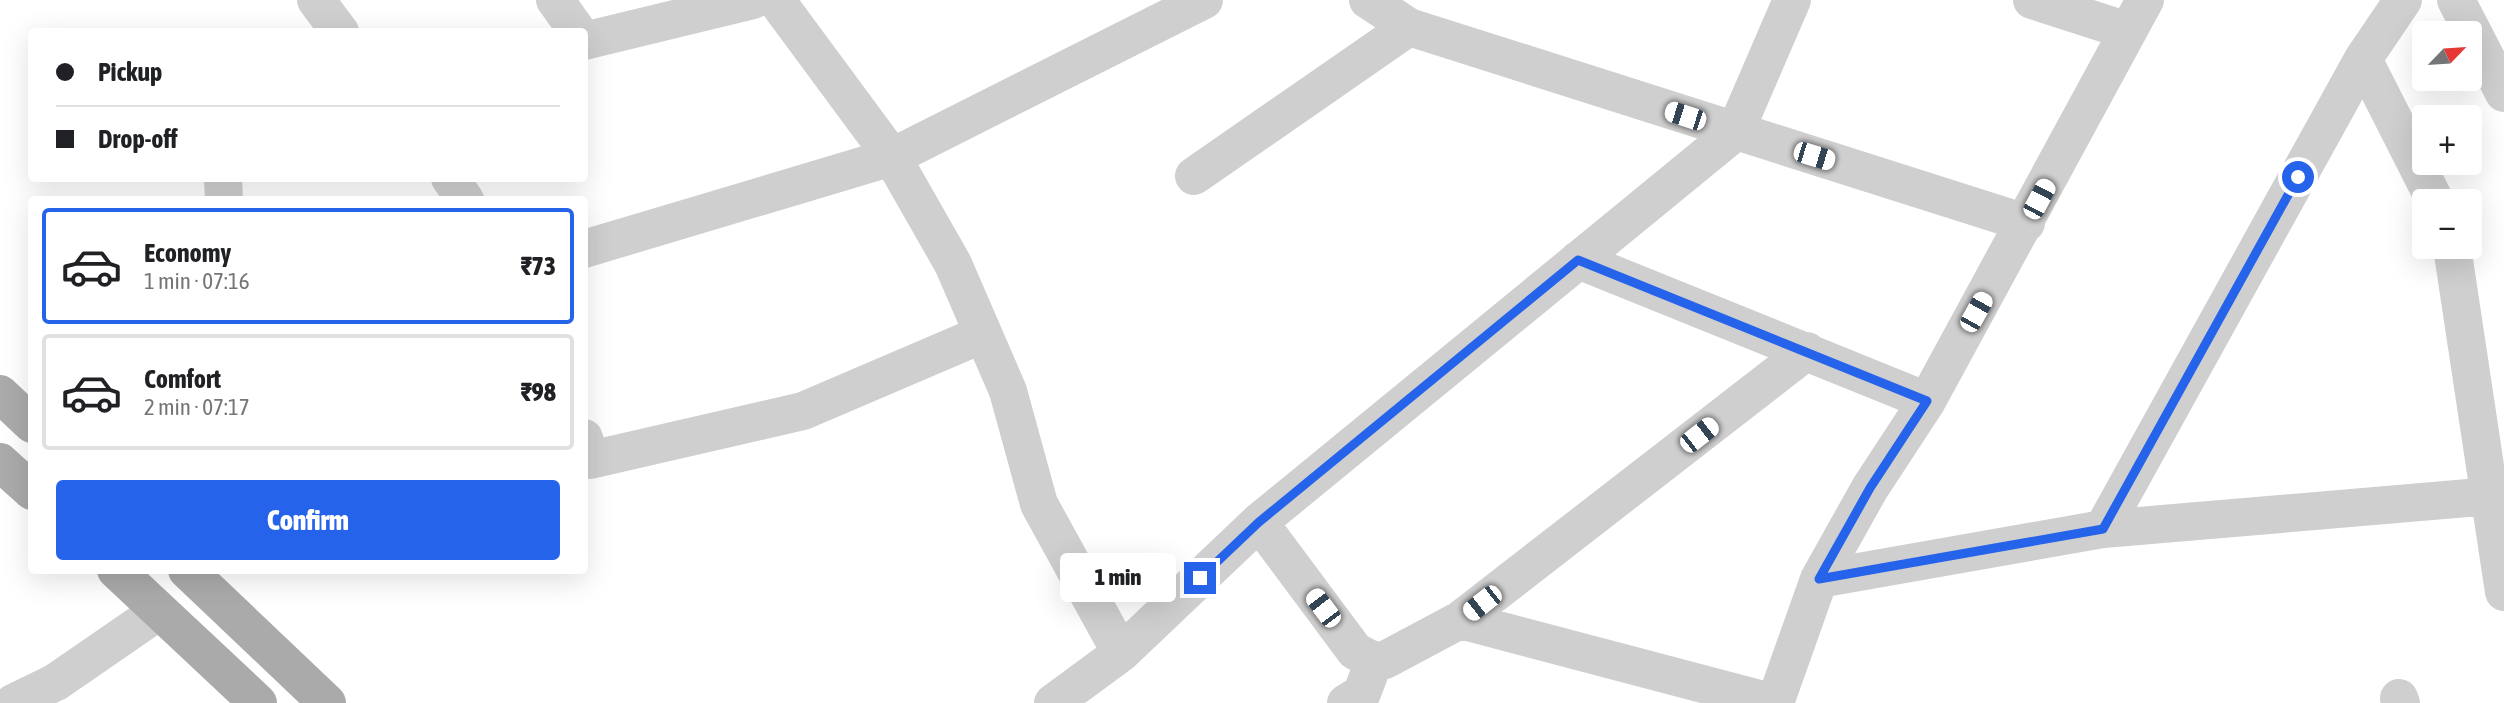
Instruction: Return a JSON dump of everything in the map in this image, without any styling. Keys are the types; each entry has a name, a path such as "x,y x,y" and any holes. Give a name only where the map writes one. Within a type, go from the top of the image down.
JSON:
{"main road":[{"path":"0,394 28,421"},
{"path":"0,462 28,487"},
{"path":"120,574 258,703"},
{"path":"191,574 327,703"}],"street":[{"path":"316,0 337,28"},
{"path":"555,0 575,28"},
{"path":"588,40 753,0"},
{"path":"776,0 892,157 953,264 1008,391 1039,504 1121,653"},
{"path":"588,248 892,157 1204,0"},
{"path":"1368,0 1409,27 2026,223"},
{"path":"1053,703 1121,653 1259,522 1735,132 1792,0"},
{"path":"1460,620 1775,703 1819,579 1870,488 1927,401 2026,223 2136,15 2032,0"},
{"path":"2103,529 2362,60 2403,0"},
{"path":"2455,0 2504,93"},
{"path":"1194,176 1409,27"},
{"path":"2362,60 2429,189"},
{"path":"2454,259 2496,495 2504,592"},
{"path":"1578,260 1927,401"},
{"path":"588,453 590,460 803,411 983,334"},
{"path":"1259,522 1360,682 1398,654 1460,620 1807,351"},
{"path":"1819,579 2103,529 2496,495"},
{"path":"13,703 56,682 159,611"}],"route":[{"path":"1200,578 1259,522 1578,260 1927,401 1870,488 1819,579 2103,529 2298,177"}]}
